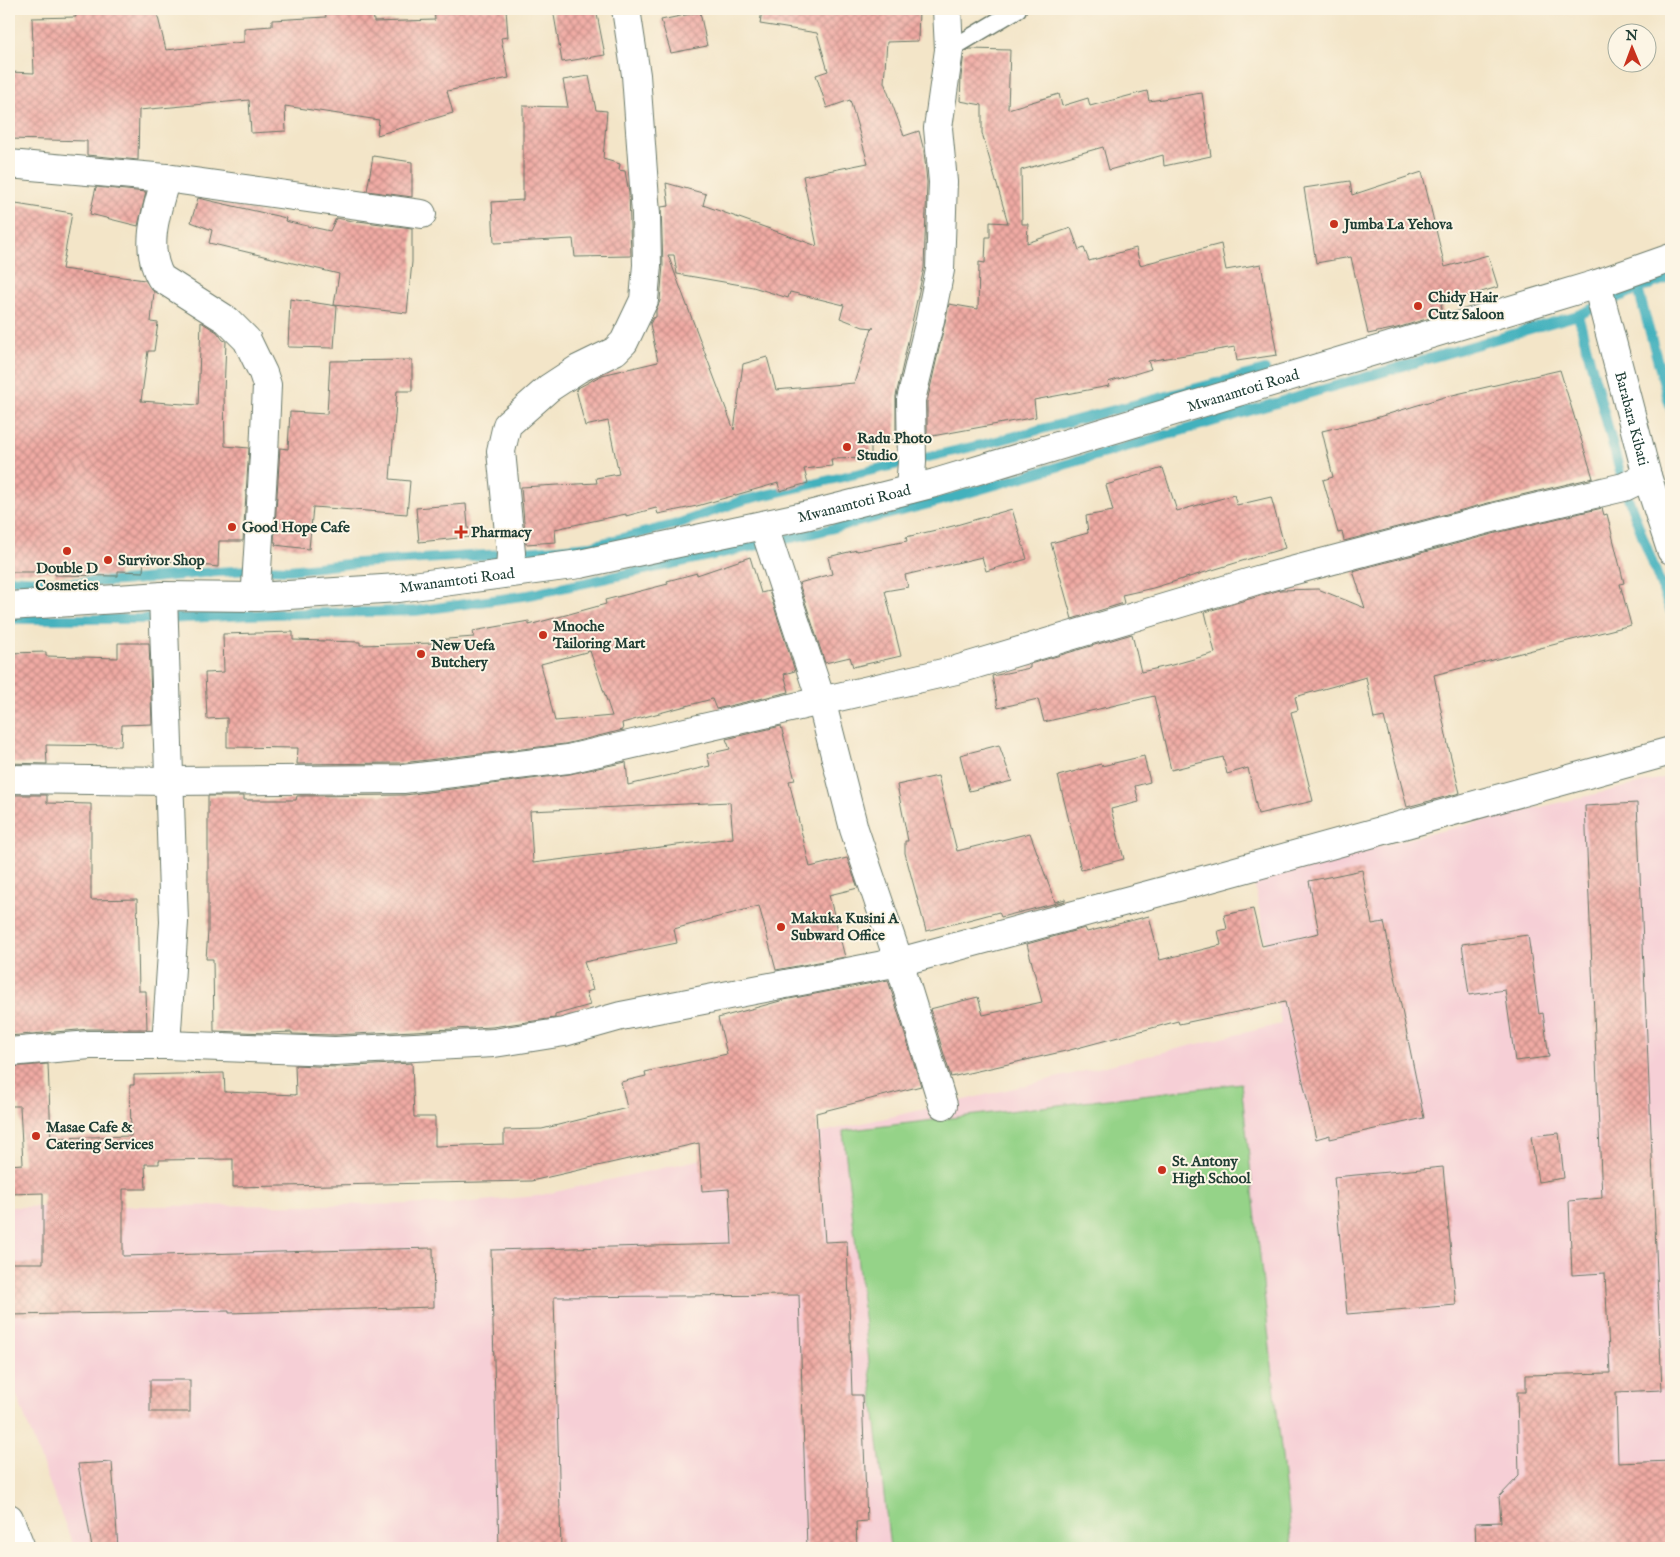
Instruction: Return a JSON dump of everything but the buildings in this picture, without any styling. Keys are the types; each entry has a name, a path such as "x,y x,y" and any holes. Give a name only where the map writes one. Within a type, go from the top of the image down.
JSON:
{"main road":[{"path":"510,573 511,553 502,451 507,425 549,388 578,369 615,351 624,342 644,300 647,265 646,214 636,75 626,9"},
{"path":"910,489 912,462 911,400 940,270 943,182 938,128 949,50 947,9"},
{"path":"9,164 166,178 422,214"},
{"path":"166,178 157,211 153,236 156,270 161,278 227,320 236,328 252,348 267,385 256,586 257,598"},
{"name":"Mwanamtoti Road","path":"9,606 163,596 257,598 398,588 580,564 809,515 910,489 1597,284 1671,258"},
{"name":"Barabara Kibati","path":"1597,284 1647,476 1671,548"},
{"path":"9,779 403,779 568,759 956,670 1261,579 1496,517 1624,487 1647,476"},
{"path":"764,525 821,700 854,829 899,962 944,1105"},
{"path":"163,596 174,922 166,1045"},
{"path":"9,1052 90,1045 166,1045 335,1051 494,1043 564,1032 621,1016 899,962 1671,751"},
{"path":"9,1518 20,1548"}],"lane":[{"path":"949,50 1018,9"}],"shaded area":[{"name":"St. Antony High School","path":"1671,776 1671,1548 74,1548 9,1375 9,1207 449,1204 537,1196 943,1105 1281,1024 1253,876"}],"green space":[{"path":"1241,1083 1292,1548 890,1548 843,1131"}],"waterway":[{"path":"10,619 165,619 271,614 415,611 529,595 814,533 937,502 1578,315 1671,277"},
{"path":"1638,289 1671,410"},
{"path":"1578,315 1624,487 1671,612"},
{"path":"9,579 69,583 122,581 202,573 266,569 289,570 357,563 503,554 591,546 677,524 744,500 993,442 1265,370"}],"place":[{"name":"Jumba La Yehova","path":"1334,224"},
{"name":"Chidy Hair Cutz Saloon","path":"1418,306"},
{"name":"Radu Photo Studio","path":"847,447"},
{"name":"Good Hope Cafe","path":"232,527"},
{"name":"Pharmacy","path":"461,532"},
{"name":"Double D Cosmetics","path":"67,551"},
{"name":"Survivor Shop","path":"108,560"},
{"name":"Mnoche Tailoring Mart","path":"543,635"},
{"name":"New Uefa Butchery","path":"421,654"},
{"name":"Makuka Kusini A Subward Office","path":"781,927"},
{"name":"Masae Cafe & Catering Services","path":"36,1136"},
{"name":"St. Antony High School","path":"1162,1170"}]}
